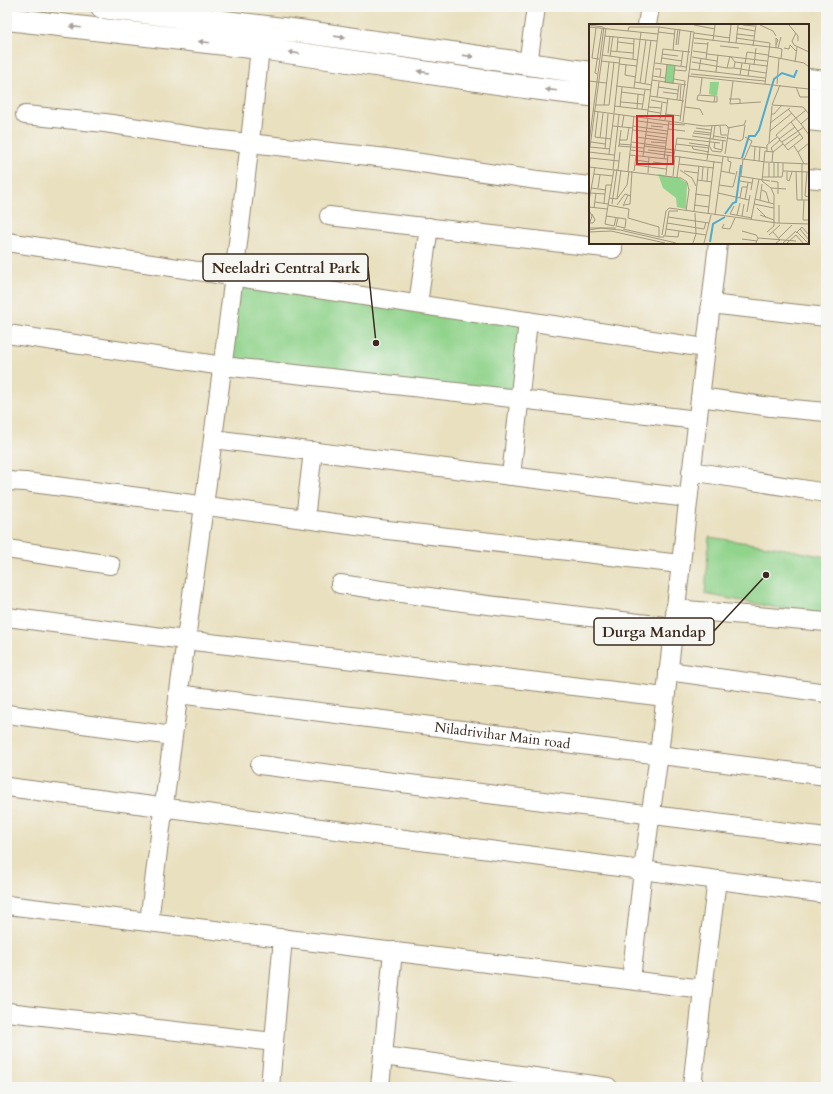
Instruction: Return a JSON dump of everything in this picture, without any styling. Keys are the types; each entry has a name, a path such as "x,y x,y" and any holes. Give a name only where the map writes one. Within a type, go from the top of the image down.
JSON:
{"street":[{"path":"102,7 247,16 298,31 589,73"},
{"path":"528,64 536,7"},
{"path":"647,24 650,7"},
{"path":"149,922 172,736 223,366 250,143 251,47 247,16"},
{"path":"7,19 251,47 589,95"},
{"path":"809,78 826,80"},
{"path":"809,98 826,100"},
{"path":"24,115 105,123 212,139 387,158 537,180 589,186"},
{"path":"809,119 826,121"},
{"path":"809,178 826,180"},
{"path":"329,216 613,249"},
{"path":"418,304 429,228"},
{"path":"7,242 705,348"},
{"path":"631,980 643,870 659,754 718,244"},
{"path":"710,304 826,317"},
{"path":"511,476 528,321"},
{"path":"7,334 223,366 697,420"},
{"path":"700,397 771,407 826,412"},
{"path":"213,439 688,498"},
{"path":"305,518 313,451"},
{"path":"691,472 826,493"},
{"path":"7,481 25,482 305,518 379,529 680,564"},
{"path":"7,549 111,565"},
{"path":"340,584 463,602 673,627"},
{"path":"675,609 826,622"},
{"path":"7,617 185,640 665,697"},
{"path":"668,671 826,693"},
{"name":"Niladrivihar Main road","path":"178,694 826,776"},
{"path":"7,714 172,736"},
{"path":"260,765 826,837"},
{"path":"7,787 826,894"},
{"path":"692,1087 717,880"},
{"path":"7,905 703,989"},
{"path":"270,1087 283,938"},
{"path":"380,1087 393,952"},
{"path":"7,1012 274,1042"},
{"path":"383,1056 608,1087"}],"green space":[{"path":"234,276 528,321 520,399 223,366"},
{"path":"709,537 826,557 826,617 705,594"}],"place":[{"name":"Neeladri Central Park","path":"376,343"},
{"name":"Durga Mandap","path":"766,575"}]}
